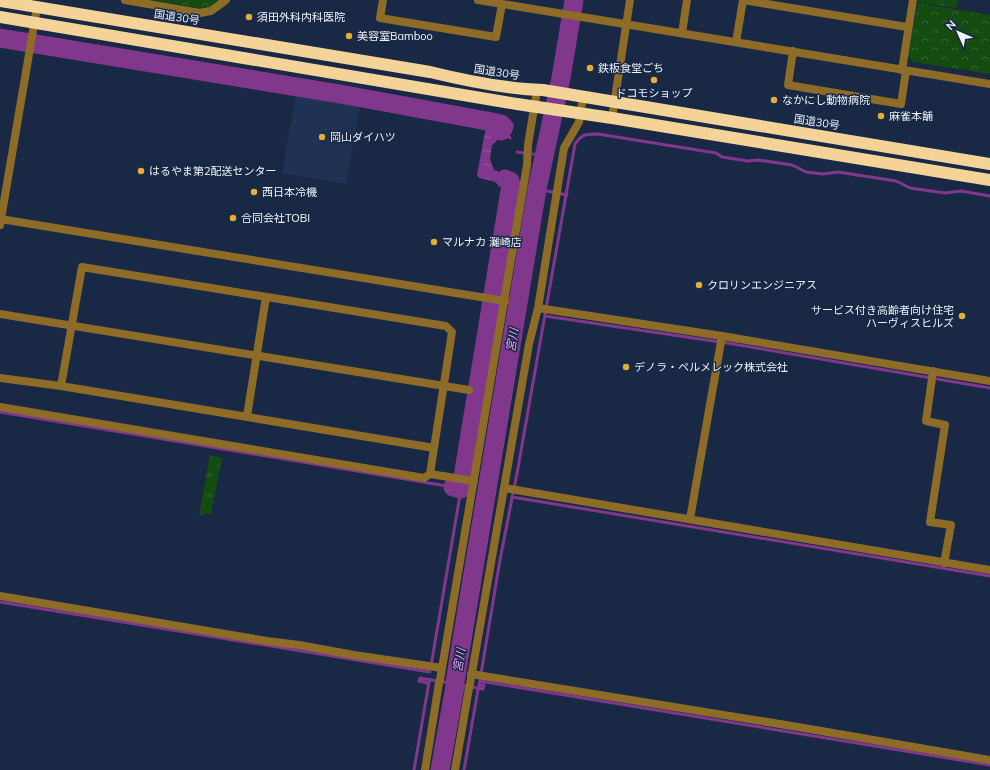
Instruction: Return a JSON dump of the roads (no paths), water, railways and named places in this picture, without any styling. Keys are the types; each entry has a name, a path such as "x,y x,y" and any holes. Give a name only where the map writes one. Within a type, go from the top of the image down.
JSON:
{"highway":[{"name":"国道30号","path":"0,1 430,72 465,80 520,89 540,90 578,96 990,164"},
{"path":"0,17 537,107 990,180"}],"street":[{"path":"125,0 200,13 210,11 226,0"},
{"path":"384,0 380,18 496,37 497,2"},
{"path":"478,0 990,84"},
{"path":"612,118 630,0"},
{"path":"682,33 687,0"},
{"path":"736,42 743,0 907,27"},
{"path":"793,51 788,85 901,104 907,27 912,0"},
{"path":"37,7 0,221 505,301"},
{"path":"425,770 440,682 435,667 474,481 527,166 528,145 540,90"},
{"path":"455,770 469,686 478,675 511,490 529,344 543,309 557,188 564,148 579,122 576,113 578,96"},
{"path":"61,386 82,267 446,326 452,332 430,474"},
{"path":"247,416 266,297"},
{"path":"543,309 932,376 990,381"},
{"path":"0,314 469,390"},
{"path":"690,519 722,340"},
{"path":"932,376 926,421 945,425 930,522 951,525 944,563"},
{"path":"0,378 61,386 247,416 434,448"},
{"path":"0,407 424,478 430,474 474,481"},
{"path":"511,490 990,570"},
{"path":"0,596 267,641 435,667"},
{"path":"478,675 990,760"}],"water":[{"path":"485,117 513,123 514,126 492,145 490,159 494,170 514,178 517,188 513,192 512,203 505,201 504,190 498,184 479,178 477,175 485,132"}],"waterway":[{"name":"宮川","path":"455,682 537,189 561,78 574,0"},
{"path":"0,38 340,94 487,121 501,124 504,127 501,131"},
{"path":"503,132 510,138"},
{"path":"479,686 500,560 518,468 575,144 582,136 598,134 716,153 722,157 792,165 806,172 823,174 838,172 896,181 910,188 945,193 961,191 990,196"},
{"path":"517,152 524,153"},
{"path":"533,154 543,156"},
{"path":"453,487 461,489 511,185 510,181 505,179"},
{"path":"532,188 567,195"},
{"path":"545,316 727,343 990,388"},
{"path":"0,412 453,487"},
{"path":"431,666 461,489"},
{"path":"512,497 990,576"},
{"path":"0,602 430,672"},
{"name":"宮川","path":"420,678 483,689 484,685 479,685"},
{"path":"420,678 419,681 428,683"},
{"path":"480,681 990,765"},
{"path":"414,770 429,682"},
{"name":"宮川","path":"440,770 455,686"},
{"path":"464,770 478,690"}],"place":[{"name":"須田外科内科医院","path":"249,17"},
{"name":"美容室Bamboo","path":"349,36"},
{"name":"鉄板食堂ごち","path":"590,68"},
{"name":"ドコモショップ","path":"654,80"},
{"name":"なかにし動物病院","path":"774,100"},
{"name":"麻雀本舗","path":"881,116"},
{"name":"岡山ダイハツ","path":"322,137"},
{"name":"はるやま第2配送センター","path":"141,171"},
{"name":"西日本冷機","path":"254,192"},
{"name":"合同会社TOBI","path":"233,218"},
{"name":"マルナカ 灘崎店","path":"434,242"},
{"name":"クロリンエンジニアス","path":"699,285"},
{"name":"サービス付き高齢者向け住宅 ハーヴィスヒルズ","path":"962,316"},
{"name":"デノラ・ペルメレック株式会社","path":"626,367"}]}
